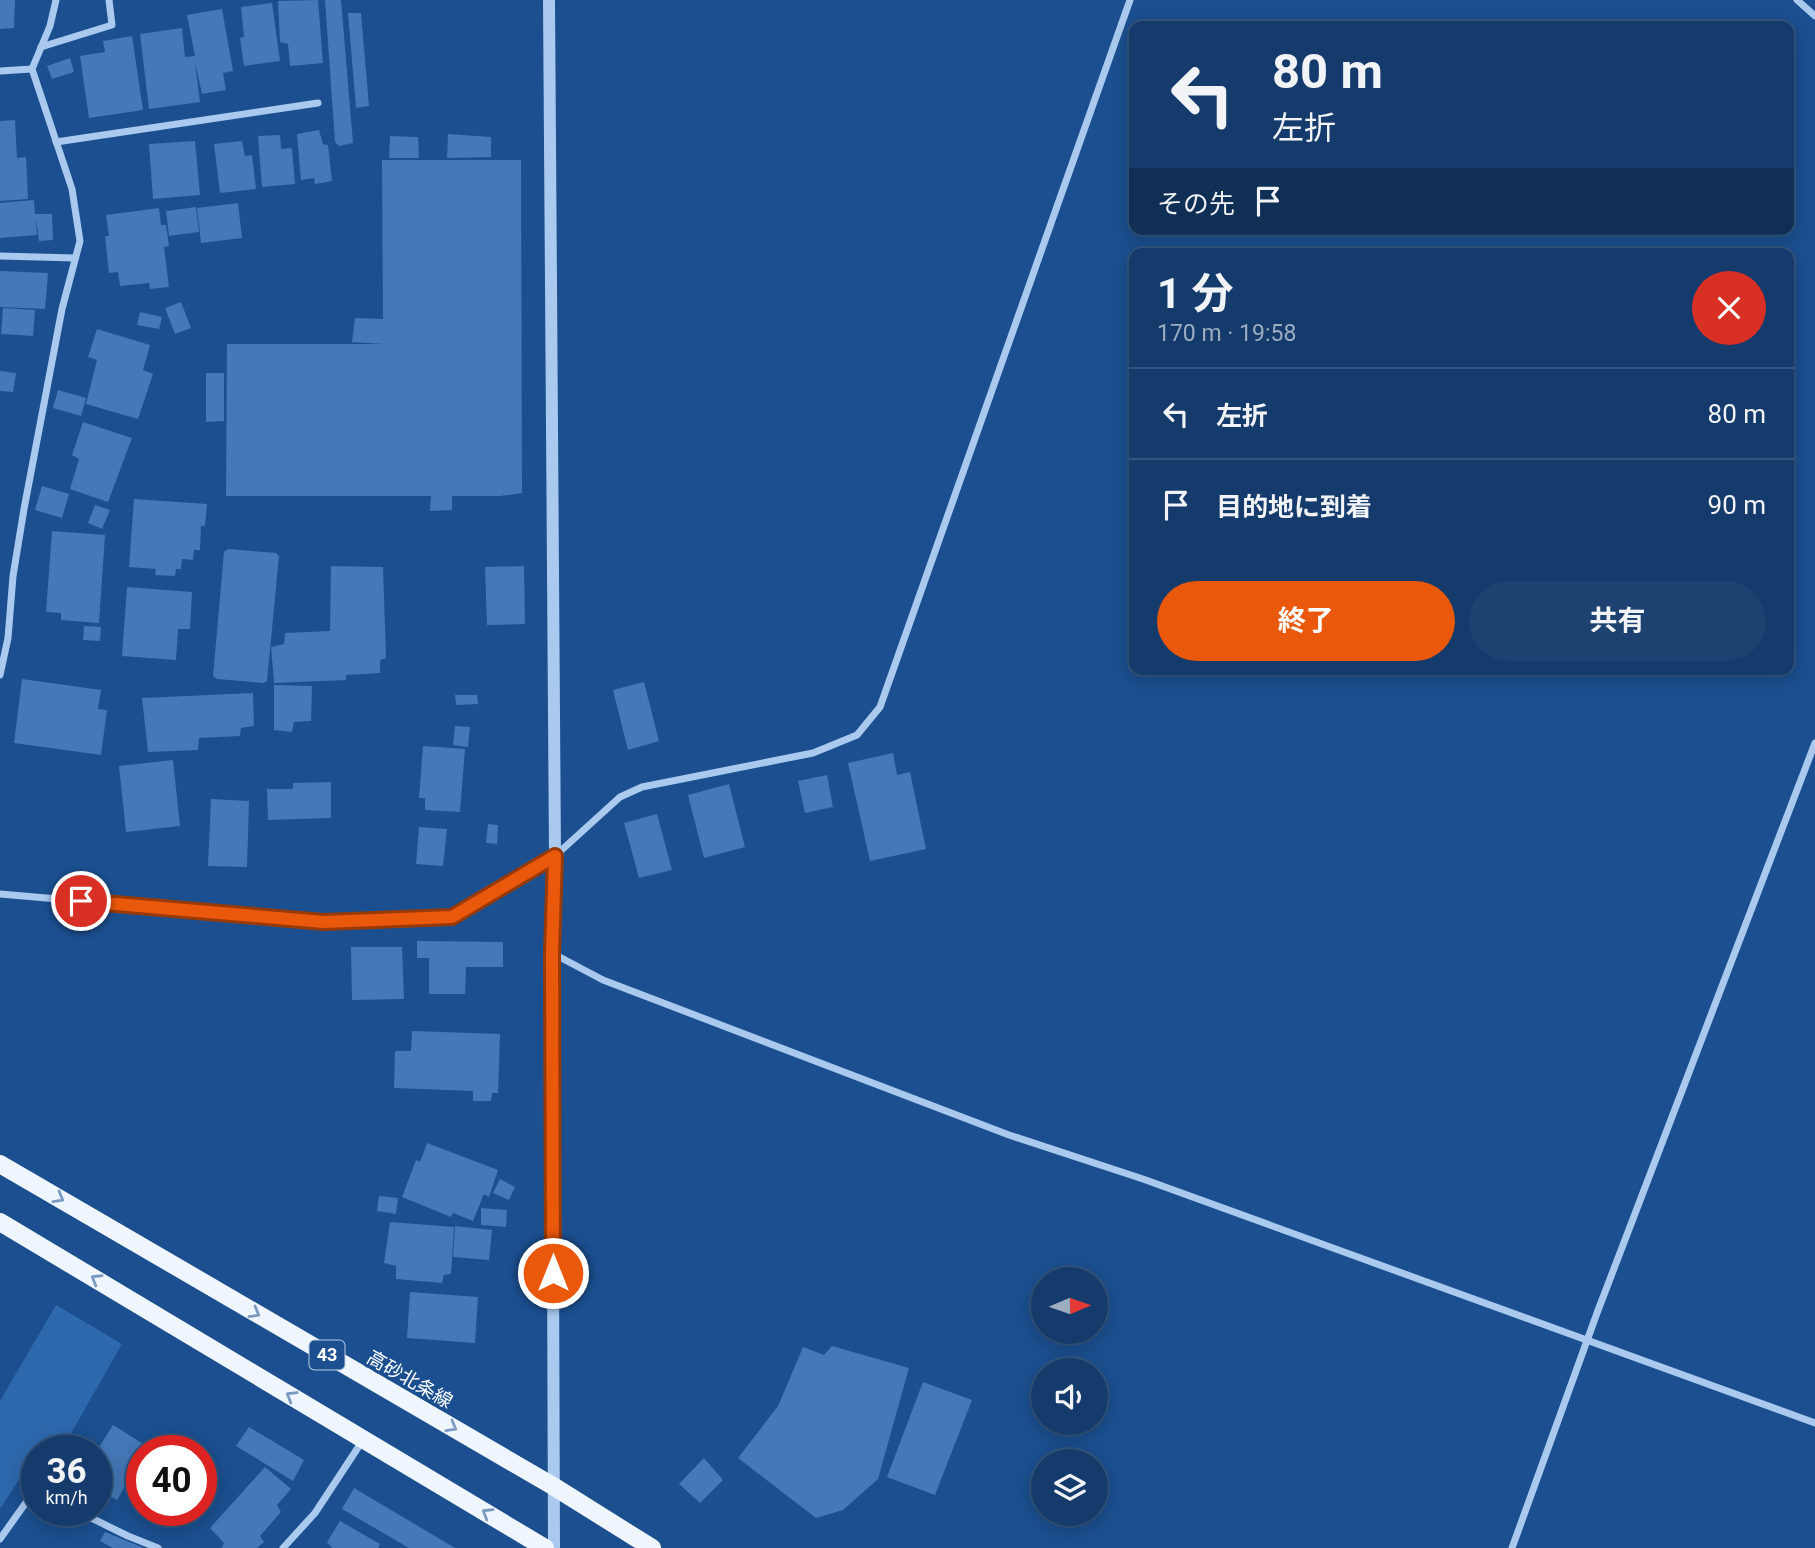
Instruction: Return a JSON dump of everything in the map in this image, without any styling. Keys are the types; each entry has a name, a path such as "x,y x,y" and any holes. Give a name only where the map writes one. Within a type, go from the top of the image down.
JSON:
{"main road":[{"name":"高砂北条線","path":"0,1164 553,1486 652,1548"},
{"path":"0,1222 545,1548"}],"street":[{"path":"0,675 8,638 13,576 24,509 62,309 80,241 72,189 32,69 50,26 56,0"},
{"path":"41,47 112,25 109,0"},
{"path":"549,0 555,856 552,953 554,1548"},
{"path":"0,894 324,922 452,917 555,856 620,797 642,787 813,753 857,735 880,707 1130,0"},
{"path":"1797,0 1815,16"},
{"path":"0,71 32,69"},
{"path":"56,142 318,103"},
{"path":"0,256 75,258"},
{"path":"1512,1548 1588,1339 1815,743"},
{"path":"552,953 603,980 1009,1135 1143,1179 1815,1423"},
{"path":"284,1548 315,1513 363,1439"},
{"path":"0,1539 21,1509"},
{"path":"108,1526 158,1548"}],"shaded area":[{"path":"56,1305 122,1344 70,1435 21,1435 21,1477 0,1509 0,1401"}],"building":[{"path":"0,0 15,0 14,28 0,29"},
{"path":"318,0 323,63 290,66 288,44 280,42 278,1"},
{"path":"325,0 341,0 353,143 339,146 335,142"},
{"path":"272,3 280,61 244,66 240,38 244,37 241,7"},
{"path":"222,9 233,71 223,73 226,90 202,94 195,62 200,102 149,109 140,34 182,28 185,57 195,56 187,15"},
{"path":"348,13 361,13 369,106 356,108"},
{"path":"132,36 143,110 89,118 80,56 105,52 103,41"},
{"path":"70,58 74,72 52,79 47,66"},
{"path":"15,120 17,158 26,157 28,199 0,201 0,121"},
{"path":"319,130 323,144 328,145 332,181 315,184 314,178 301,180 297,134"},
{"path":"448,134 491,137 491,157 447,158"},
{"path":"280,135 281,149 292,148 295,184 262,187 258,136"},
{"path":"390,136 418,137 419,158 389,158"},
{"path":"195,141 200,195 153,199 149,144"},
{"path":"242,141 245,156 252,155 256,189 220,193 214,144"},
{"path":"382,160 521,160 522,493 452,496 452,510 430,511 431,496 226,496 227,344 383,344 352,342 355,318 383,319"},
{"path":"34,200 35,214 52,214 53,240 39,241 36,218 37,235 0,238 0,203"},
{"path":"238,203 242,238 201,243 197,208"},
{"path":"196,207 199,232 169,236 166,211"},
{"path":"159,208 161,225 166,225 169,246 164,247 169,287 150,289 149,283 120,286 118,272 109,273 106,215"},
{"path":"0,271 48,273 45,309 0,307"},
{"path":"181,302 191,328 175,334 165,308"},
{"path":"3,308 35,310 33,336 1,334"},
{"path":"140,312 162,317 159,329 137,325"},
{"path":"97,329 150,345 143,370 153,374 138,419 86,404 97,360 88,357"},
{"path":"0,371 16,373 13,392 0,391"},
{"path":"206,373 224,373 224,421 206,422"},
{"path":"58,390 86,398 81,416 53,408"},
{"path":"83,422 132,438 108,502 70,489 79,459 72,455"},
{"path":"42,486 69,494 62,518 35,510"},
{"path":"134,499 207,504 205,526 201,526 200,550 194,550 193,560 182,559 181,569 176,569 175,576 155,575 156,569 129,567"},
{"path":"95,505 110,510 102,529 88,523"},
{"path":"52,531 105,535 99,623 61,620 61,613 46,612"},
{"path":"228,549 276,553 279,556 267,681 264,683 217,679 213,676 224,552"},
{"path":"331,566 383,567 386,658 380,660 380,673 346,675 346,680 274,683 271,647 284,644 285,633 330,631"},
{"path":"524,566 525,624 487,625 485,567"},
{"path":"127,587 192,592 190,629 178,629 176,660 122,656"},
{"path":"84,626 101,627 100,641 83,640"},
{"path":"22,679 101,690 98,709 107,710 101,755 14,743"},
{"path":"644,682 659,741 628,750 613,690"},
{"path":"274,685 312,686 311,721 294,722 292,732 274,730"},
{"path":"253,693 254,726 241,728 240,736 199,738 198,750 148,752 142,698"},
{"path":"455,695 477,695 478,704 456,705"},
{"path":"455,726 470,727 468,747 453,745"},
{"path":"423,746 465,749 460,812 425,810 425,798 419,798"},
{"path":"893,753 897,775 910,772 926,849 870,861 848,763"},
{"path":"173,760 180,826 126,832 119,766"},
{"path":"827,775 833,807 805,813 798,781"},
{"path":"331,782 331,818 268,820 267,789 293,789 293,783"},
{"path":"729,784 745,847 704,858 688,795"},
{"path":"211,799 249,801 247,867 208,866"},
{"path":"657,814 672,870 639,878 624,823"},
{"path":"488,824 498,825 497,844 486,843"},
{"path":"419,827 447,829 443,866 416,864"},
{"path":"417,941 503,942 503,967 466,967 465,994 429,994 429,958 417,958"},
{"path":"351,947 402,947 404,999 352,1000"},
{"path":"412,1031 500,1034 498,1093 492,1093 491,1101 473,1101 473,1091 394,1088 395,1051 411,1051"},
{"path":"427,1143 498,1170 489,1197 484,1194 473,1221 453,1213 451,1217 402,1197 416,1160 420,1162"},
{"path":"500,1179 515,1187 509,1200 493,1193"},
{"path":"379,1196 398,1198 396,1214 377,1211"},
{"path":"481,1208 507,1210 506,1227 481,1225"},
{"path":"390,1222 454,1227 451,1274 444,1275 442,1283 396,1279 396,1266 384,1263"},
{"path":"455,1226 492,1230 489,1260 453,1257"},
{"path":"410,1292 478,1297 475,1343 407,1338"},
{"path":"832,1346 909,1368 878,1479 843,1510 816,1518 738,1458 778,1406 803,1347 824,1355"},
{"path":"923,1382 972,1400 935,1495 887,1477"},
{"path":"113,1425 129,1435 126,1435 126,1485 117,1500 112,1497 112,1435 107,1435"},
{"path":"249,1427 304,1460 293,1481 236,1446"},
{"path":"704,1458 723,1480 700,1503 679,1484"},
{"path":"265,1467 291,1489 277,1505 281,1512 260,1536 264,1542 257,1548 222,1548 224,1543 210,1528 217,1526 217,1520"},
{"path":"354,1488 455,1548 409,1548 342,1509"},
{"path":"340,1521 380,1544 378,1548 332,1548 327,1542"},
{"path":"105,1532 144,1548 113,1548 100,1541"}],"route":[{"path":"81,901 324,922 452,917 555,856 552,953 553,1273"}]}
